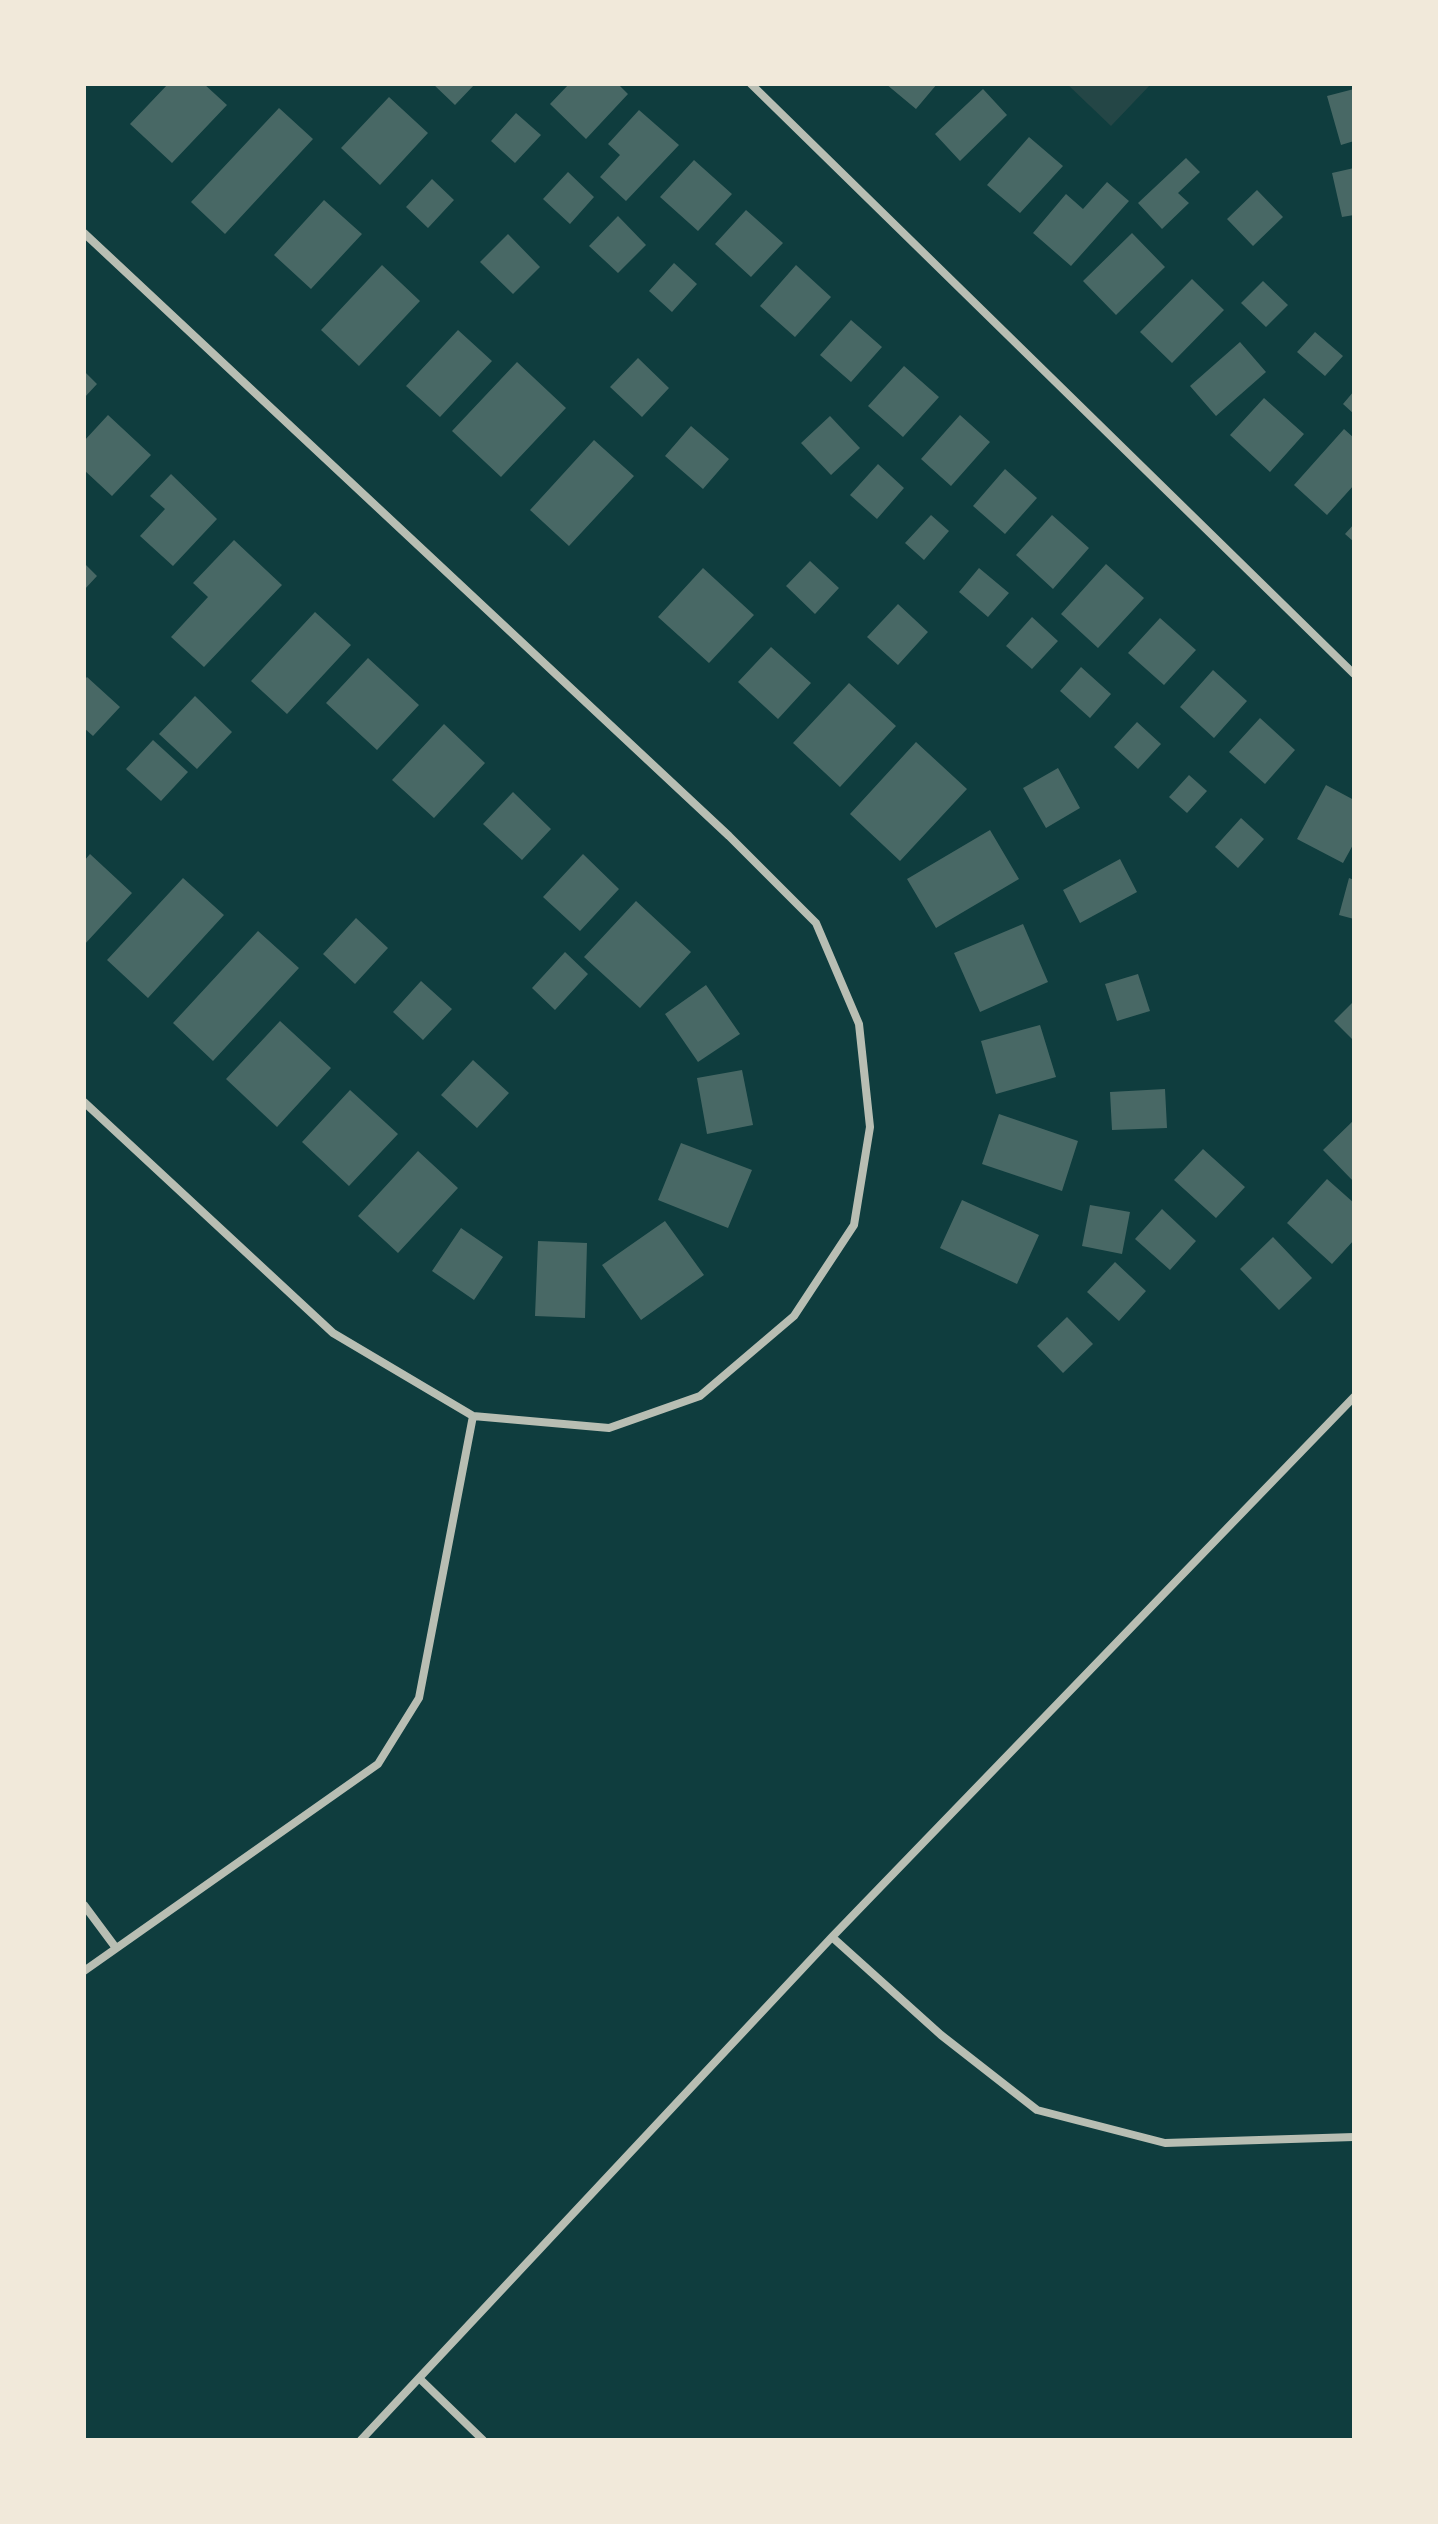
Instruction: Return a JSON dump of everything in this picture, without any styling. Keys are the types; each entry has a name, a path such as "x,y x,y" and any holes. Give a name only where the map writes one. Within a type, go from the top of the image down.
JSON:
{"street":[{"path":"751,84 1354,674"},
{"path":"84,233 729,836 816,923 859,1024 870,1127 854,1225 794,1316 700,1396 609,1428 473,1416 333,1333 84,1102"},
{"path":"361,2440 832,1937 1354,1397"},
{"path":"84,1971 378,1764 419,1698 473,1416"},
{"path":"84,1905 116,1948"},
{"path":"832,1937 941,2035 1037,2110 1165,2143 1354,2137"},
{"path":"419,2378 483,2440"}],"shaded area":[{"path":"1067,84 1151,84 1111,126"}],"building":[{"path":"168,84 204,84 227,105 172,163 130,124"},
{"path":"433,84 475,84 455,105"},
{"path":"569,84 618,84 628,94 586,139 550,104"},
{"path":"886,84 937,84 916,109"},
{"path":"983,89 1007,115 960,161 935,134"},
{"path":"1354,89 1354,141 1341,145 1327,96"},
{"path":"389,97 428,133 380,185 341,148"},
{"path":"279,108 313,139 225,234 191,202"},
{"path":"639,110 679,145 626,201 600,177 620,155 608,144"},
{"path":"516,113 541,135 515,163 491,141"},
{"path":"1029,137 1063,166 1020,213 987,185"},
{"path":"1186,158 1200,172 1178,193 1189,203 1162,229 1138,203"},
{"path":"694,160 732,194 698,231 660,197"},
{"path":"1354,168 1354,215 1342,217 1332,173"},
{"path":"568,172 594,197 570,224 543,199"},
{"path":"432,179 454,200 428,228 406,207"},
{"path":"1107,182 1129,201 1071,266 1033,233 1066,194 1083,209"},
{"path":"1257,190 1283,217 1253,246 1227,219"},
{"path":"324,200 362,234 311,289 274,255"},
{"path":"746,210 783,243 751,277 715,244"},
{"path":"618,216 646,245 618,273 589,246"},
{"path":"1132,233 1165,267 1116,315 1083,281"},
{"path":"508,234 540,267 513,294 480,262"},
{"path":"674,263 697,284 672,312 649,291"},
{"path":"382,265 420,301 359,366 321,330"},
{"path":"796,265 831,297 795,337 760,306"},
{"path":"1192,279 1224,310 1172,363 1140,332"},
{"path":"1263,281 1288,305 1266,327 1241,303"},
{"path":"851,320 882,347 851,382 820,355"},
{"path":"458,330 492,361 440,417 406,386"},
{"path":"1315,332 1343,356 1325,376 1297,352"},
{"path":"1240,342 1266,372 1216,416 1190,386"},
{"path":"638,358 669,388 642,417 610,387"},
{"path":"517,362 566,408 501,477 452,431"},
{"path":"904,366 939,397 903,437 868,406"},
{"path":"84,371 97,384 84,398"},
{"path":"1354,391 1354,414 1343,404"},
{"path":"1264,398 1304,434 1270,472 1230,435"},
{"path":"108,415 151,455 112,496 84,470 84,441"},
{"path":"960,415 990,442 951,486 921,459"},
{"path":"830,416 860,448 831,475 801,443"},
{"path":"691,426 729,459 703,489 665,456"},
{"path":"1344,429 1354,438 1354,485 1327,515 1294,485"},
{"path":"594,440 634,476 569,546 530,510"},
{"path":"878,464 904,488 877,519 850,495"},
{"path":"1005,469 1037,498 1005,534 973,506"},
{"path":"171,474 217,519 173,566 140,536 165,509 150,496"},
{"path":"931,515 949,531 924,560 905,543"},
{"path":"1052,515 1089,548 1053,589 1016,555"},
{"path":"1354,524 1354,542 1345,534"},
{"path":"234,540 282,585 204,667 171,637 208,597 193,583"},
{"path":"810,561 839,588 815,614 786,586"},
{"path":"84,563 97,576 84,590"},
{"path":"1106,564 1144,598 1098,648 1061,614"},
{"path":"703,568 754,615 709,663 658,617"},
{"path":"979,568 1009,593 988,617 959,592"},
{"path":"898,604 928,632 898,665 867,637"},
{"path":"315,612 351,645 287,714 251,681"},
{"path":"1032,617 1058,641 1032,669 1006,646"},
{"path":"1160,618 1196,650 1164,685 1128,653"},
{"path":"771,647 811,683 778,719 738,682"},
{"path":"368,658 419,705 377,750 326,703"},
{"path":"1081,667 1111,694 1090,718 1060,691"},
{"path":"1213,670 1247,701 1214,738 1180,707"},
{"path":"87,677 120,707 93,736 84,728 84,680"},
{"path":"849,683 896,726 840,787 793,743"},
{"path":"195,696 232,732 197,769 159,734"},
{"path":"1260,718 1295,750 1265,784 1229,752"},
{"path":"1137,722 1161,744 1138,769 1114,747"},
{"path":"444,724 485,763 434,818 392,780"},
{"path":"153,740 188,772 161,801 126,769"},
{"path":"916,742 967,789 900,861 850,814"},
{"path":"1058,768 1080,808 1046,828 1023,788"},
{"path":"1189,775 1207,791 1187,813 1169,797"},
{"path":"1326,785 1354,800 1354,843 1343,863 1297,839"},
{"path":"513,792 551,829 522,860 483,824"},
{"path":"1241,818 1264,839 1238,868 1215,847"},
{"path":"990,830 1019,879 936,928 907,879"},
{"path":"90,854 132,893 84,945 84,861"},
{"path":"583,854 619,889 580,931 543,897"},
{"path":"1120,859 1137,892 1080,923 1063,890"},
{"path":"183,878 224,915 148,998 107,960"},
{"path":"1349,878 1354,880 1354,919 1339,915"},
{"path":"636,901 691,952 640,1008 584,957"},
{"path":"356,918 388,948 355,984 323,954"},
{"path":"1023,924 1048,982 980,1012 954,953"},
{"path":"258,931 299,968 213,1061 173,1023"},
{"path":"565,952 588,974 555,1010 532,988"},
{"path":"1138,974 1150,1011 1117,1021 1105,984"},
{"path":"421,981 452,1009 423,1040 393,1012"},
{"path":"706,985 740,1034 698,1062 665,1014"},
{"path":"1354,1001 1354,1041 1334,1021"},
{"path":"280,1021 331,1068 277,1127 226,1079"},
{"path":"1040,1025 1056,1077 996,1094 981,1041"},
{"path":"473,1060 509,1093 477,1128 441,1095"},
{"path":"742,1070 753,1125 707,1134 697,1078"},
{"path":"1165,1089 1167,1128 1112,1130 1110,1092"},
{"path":"350,1090 398,1134 349,1186 302,1142"},
{"path":"999,1114 1078,1141 1062,1191 982,1164"},
{"path":"1354,1120 1354,1182 1323,1150"},
{"path":"681,1143 752,1170 728,1228 658,1200"},
{"path":"1203,1149 1245,1187 1216,1218 1174,1180"},
{"path":"418,1151 458,1188 398,1253 358,1216"},
{"path":"1327,1179 1354,1203 1354,1240 1332,1264 1287,1223"},
{"path":"962,1200 1039,1235 1017,1284 940,1248"},
{"path":"1090,1205 1130,1212 1122,1254 1082,1246"},
{"path":"1162,1209 1196,1241 1170,1270 1135,1239"},
{"path":"665,1221 704,1275 641,1320 602,1265"},
{"path":"461,1228 503,1257 474,1300 432,1271"},
{"path":"1273,1237 1312,1278 1279,1310 1240,1269"},
{"path":"538,1241 587,1243 585,1318 535,1316"},
{"path":"1115,1262 1146,1291 1119,1321 1087,1292"},
{"path":"1067,1317 1093,1344 1063,1373 1037,1346"}]}
